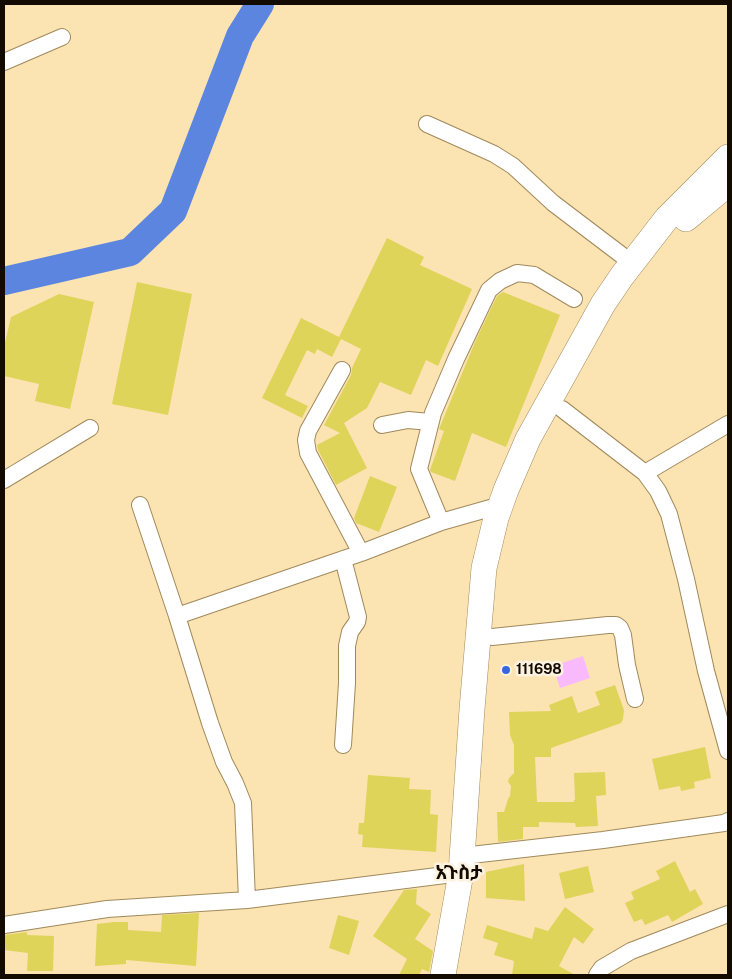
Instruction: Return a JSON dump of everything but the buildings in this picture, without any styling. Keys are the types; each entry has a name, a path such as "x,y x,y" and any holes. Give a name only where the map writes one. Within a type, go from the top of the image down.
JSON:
{"main road":[{"path":"451,975 469,873 466,864 472,709 484,568 500,505 528,439 603,304 667,218 728,157"},
{"path":"443,975 466,864 498,571 510,517 521,491 598,339 628,291 658,249 678,226 728,184"}],"street":[{"path":"4,62 62,37"},
{"path":"427,124 494,154 513,166 553,203 632,263"},
{"path":"441,522 419,469 430,422 456,359 488,290 517,273 534,275 574,299"},
{"path":"342,370 308,432 306,440 308,453 361,553"},
{"path":"562,409 646,473 658,491 669,514 686,579 706,671 728,751"},
{"path":"382,425 408,420 430,422"},
{"path":"646,473 728,424"},
{"path":"4,480 90,428"},
{"path":"140,505 210,723 224,762 235,782 243,803 247,900"},
{"path":"177,616 361,553 441,522 500,505"},
{"path":"343,559 358,617 350,632 347,646 343,745"},
{"path":"492,637 616,625 620,628 623,635 627,665 635,699"},
{"path":"4,925 107,908 247,900 603,840 727,827"},
{"path":"597,975 602,968 631,950 728,914"}],"shaded area":[{"path":"583,656 590,678 560,688 553,666"}],"waterway":[{"path":"4,281 130,252 173,211 240,36 260,4"}],"place":[{"name":"111698","path":"506,670"}],"district":[{"name":"አጉስታ","path":"459,873"}]}
